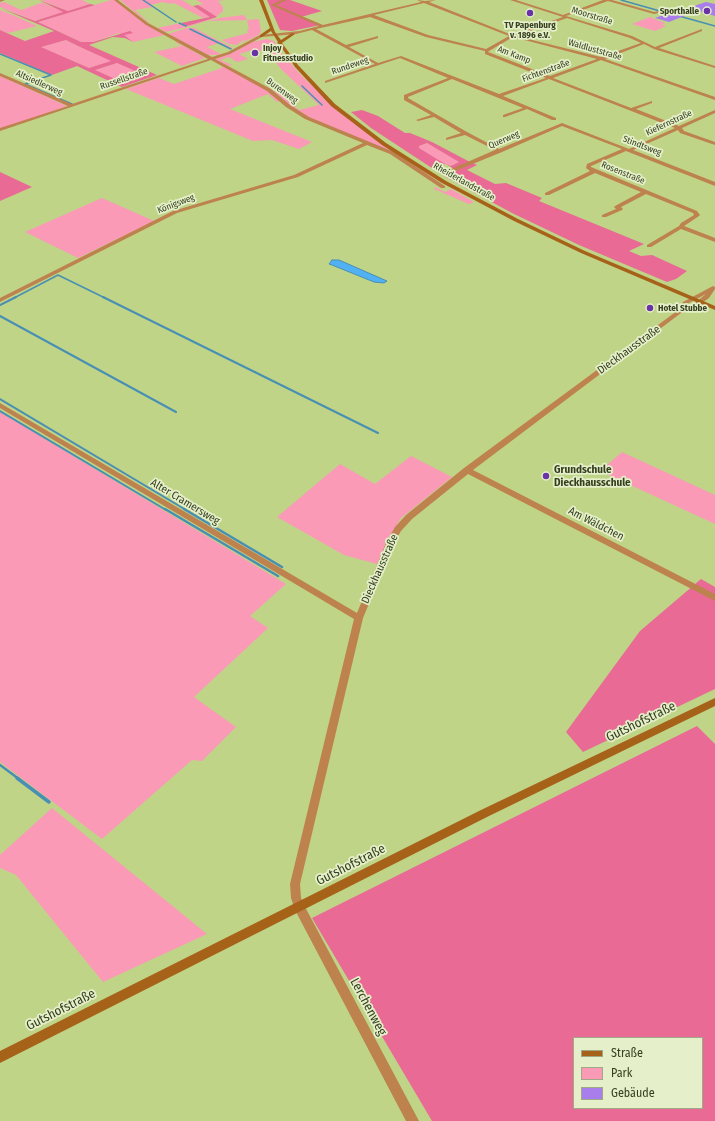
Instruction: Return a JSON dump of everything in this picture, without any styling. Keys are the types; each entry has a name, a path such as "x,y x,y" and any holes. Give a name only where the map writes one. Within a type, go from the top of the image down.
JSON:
{"main road":[{"name":"Rheiderlandstraße","path":"261,0 275,36 296,66 333,105 372,135 413,163 461,191 516,220 583,252 715,308"},
{"path":"261,36 271,28"},
{"path":"279,43 293,34"},
{"name":"Gutshofstraße","path":"0,1057 485,813 715,702"}],"street":[{"name":"Burenweg","path":"116,0 147,24 269,90 288,106 308,118 392,153 443,187"},
{"path":"285,0 273,5 322,26"},
{"name":"Waldluststraße","path":"419,0 512,36 602,59 715,99"},
{"name":"Russellstraße","path":"0,130 233,51 261,36 293,34 434,0"},
{"name":"Moorstraße","path":"512,0 631,36 655,48 715,67"},
{"path":"488,50 512,36 607,0 654,13 658,12"},
{"name":"Am Kamp","path":"369,15 426,36 488,50 486,53 680,128 682,132 715,144"},
{"name":"Rundeweg","path":"312,29 378,64"},
{"path":"655,48 701,30"},
{"name":"Russellstraße","path":"251,40 300,32"},
{"name":"Rundeweg","path":"345,47 377,38"},
{"name":"Fichtenstraße","path":"499,96 644,43"},
{"name":"Rundeweg","path":"327,82 398,57 451,78"},
{"name":"Altsiedlerweg","path":"0,74 72,106"},
{"path":"500,151 434,116 406,99 406,96 451,78 554,119"},
{"path":"632,109 650,102"},
{"path":"505,116 526,108"},
{"name":"Kiefernstraße","path":"629,150 715,111"},
{"path":"418,120 434,116"},
{"name":"Stindtsweg","path":"562,124 715,184"},
{"name":"Querweg","path":"451,171 562,124"},
{"path":"448,139 465,133"},
{"name":"Königsweg","path":"0,300 175,212 296,176 367,143"},
{"name":"Rosenstraße","path":"629,150 589,165 588,168 695,212 697,215 681,227 649,246"},
{"name":"Rosenstraße","path":"547,194 594,171"},
{"name":"Rosenstraße","path":"604,216 620,209 617,207 646,192"},
{"path":"681,227 715,240"},
{"name":"Dieckhausstraße","path":"680,312 685,303 714,287"},
{"name":"Dieckhausstraße","path":"299,907 295,884 359,618 390,543 398,529 409,517 467,470 680,312 707,297 714,287"},
{"name":"Alter Cramersweg","path":"0,405 359,618"},
{"name":"Am Wäldchen","path":"467,470 715,598"},
{"name":"Lerchenweg","path":"299,907 413,1121"}],"green space":[{"path":"41,0 82,0 90,4 68,11"},
{"path":"115,0 144,23 165,35 133,42 119,33 93,42 81,42 38,22"},
{"path":"120,0 182,0 211,17 203,18 174,3 170,4 163,2 150,5 153,7 135,10 148,23"},
{"path":"196,0 224,0 218,1 223,7 223,11 216,17 198,5 203,4"},
{"path":"4,2 21,10 44,2 45,4 64,12 35,21 0,7 0,3"},
{"path":"0,10 37,26 8,33 0,30"},
{"path":"244,15 247,20 209,21 220,18"},
{"path":"216,17 187,27 166,32 157,28 181,23 187,26"},
{"path":"650,17 665,23 662,25 666,26 655,31 632,24"},
{"path":"259,19 260,34 253,37 262,34 239,44 245,40 243,40 237,45 229,44 222,40 248,33 247,30 249,29 247,20"},
{"path":"187,28 194,28 233,48 231,49 219,43 207,47 221,54 208,55 168,34"},
{"path":"267,39 274,41 284,56 303,77 344,116 459,192 392,152 321,124 294,109 272,91 277,92 299,110 319,105 282,70 267,52 256,49 239,54 248,59 237,62 229,57 220,60 232,65 228,66 215,59 236,51 252,42"},
{"path":"66,40 112,61 89,68 40,47"},
{"path":"175,42 205,58 182,66 154,52 182,46"},
{"path":"117,63 142,74 122,82 94,70"},
{"path":"221,67 225,67 270,92 280,100 277,102 268,94 230,109 312,142 299,149 272,140 253,141 126,89 159,78 174,84 222,68"},
{"path":"0,76 67,106 0,130"},
{"path":"427,143 459,162 451,166 441,163 419,148 419,146"},
{"path":"435,187 445,192 451,189 474,202 469,204 434,189"},
{"path":"102,198 154,221 78,258 25,232"},
{"path":"0,412 286,584 250,616 268,628 194,697 236,727 202,761 192,760 102,839 0,762"},
{"path":"622,452 715,495 715,524 600,471"},
{"path":"411,456 452,477 401,518 388,539 377,564 344,555 277,517 340,464 375,484"},
{"path":"52,808 207,934 103,982 16,875 0,868 0,855"}],"shaded area":[{"path":"39,0 68,11 90,4 95,5 38,22 81,42 93,42 130,31 133,33 124,35 133,42 125,38 113,37 89,45 157,75 122,87 77,66 52,75 0,53 0,30 25,41 54,31 0,8 35,21 63,12","holes":["66,40 78,46 111,61 89,68 41,47","117,63 142,74 122,82 95,70"]},
{"path":"267,0 290,0 322,11 301,17 320,25 292,31 280,30"},
{"path":"198,5 217,17 187,26 181,23 210,17 193,6"},
{"path":"362,110 378,116 405,133 410,133 432,142 470,162 454,169 447,165 451,166 459,162 427,143 419,146 419,148 445,164 435,168 443,173 441,174 371,128 351,112"},
{"path":"473,163 477,165 467,170 495,184 506,183 542,198 539,201 644,244 629,251 641,256 652,255 687,271 676,279 667,282 579,245 512,213 444,176"},
{"path":"0,172 32,187 0,201"},
{"path":"701,579 715,587 715,689 583,752 566,732 640,631"},
{"path":"697,726 715,744 715,1121 432,1121 312,918"}],"water":[{"path":"332,260 339,260 387,281 384,283 374,282 329,264"}],"building":[{"name":"Sporthalle","path":"706,2 715,4 715,16 688,8"},
{"path":"687,9 689,14 669,22 655,18 666,14 670,15"}],"waterway":[{"path":"143,0 176,22"},
{"path":"621,0 674,15"},
{"path":"679,16 715,26"},
{"path":"179,23 186,26"},
{"path":"190,29 231,49"},
{"path":"0,54 51,75 25,84 72,104"},
{"path":"302,86 322,105"},
{"path":"14,298 58,275 105,298"},
{"path":"103,297 378,433"},
{"path":"0,305 14,298"},
{"path":"0,316 176,412"},
{"path":"0,399 186,510"},
{"path":"0,411 166,510"},
{"path":"165,509 278,576"},
{"path":"184,509 282,567"},
{"path":"0,765 19,779"},
{"path":"17,778 49,802"}],"place":[{"name":"Sporthalle","path":"707,11"},
{"name":"TV Papenburg v. 1896 e.V.","path":"530,13"},
{"name":"Injoy Fitnessstudio","path":"255,53"},
{"name":"Hotel Stubbe","path":"650,308"},
{"name":"Grundschule Dieckhausschule","path":"546,476"}]}
